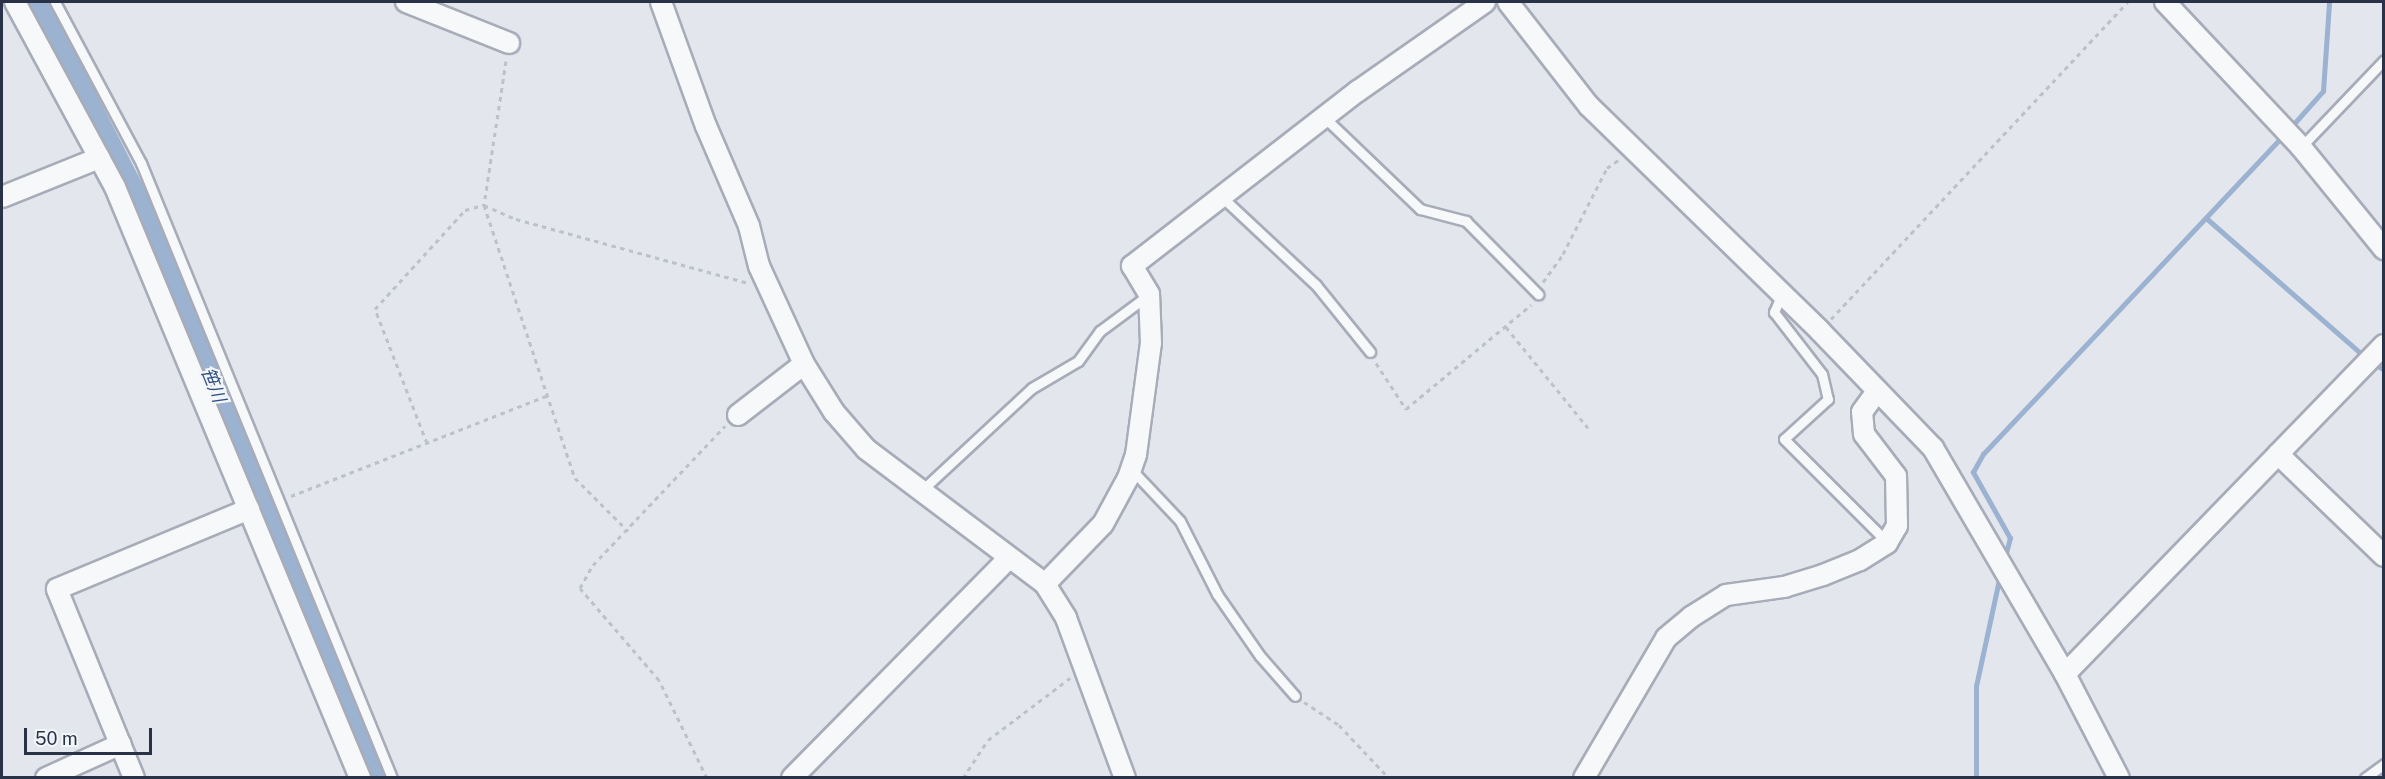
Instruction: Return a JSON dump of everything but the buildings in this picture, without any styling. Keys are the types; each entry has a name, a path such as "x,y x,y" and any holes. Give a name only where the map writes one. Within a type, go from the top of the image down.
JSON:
{"street":[{"path":"15,2 99,158 168,308 360,777"},
{"path":"406,2 509,43"},
{"path":"661,2 706,126 749,226 759,266 804,364 834,412 866,450 1045,584 1066,618 1125,777"},
{"path":"1045,584 1103,524 1131,470 1151,343 1149,294 1132,266 1224,198 1325,118 1485,2"},
{"path":"1508,2 1589,106 1820,331 1933,448 2065,674 2119,777"},
{"path":"2165,2 2301,147 2384,249"},
{"path":"2,197 99,158"},
{"path":"2065,674 2384,345"},
{"path":"738,415 804,364"},
{"path":"1584,777 1666,638 1691,617 1726,595 1784,586 1823,575 1860,560 1887,543 1897,526 1896,476 1864,434 1862,412 1877,391"},
{"path":"2278,454 2384,556"},
{"path":"134,777 57,590 249,509"},
{"path":"792,777 1009,558"},
{"path":"46,777 121,744"}],"lane":[{"path":"56,2 141,163 392,777"},
{"path":"2301,147 2384,60"},
{"path":"1325,118 1420,209 1466,221 1538,294"},
{"path":"1224,198 1316,285 1370,352"},
{"path":"920,492 1032,388 1078,362 1100,331 1149,294"},
{"path":"1782,294 1773,312 1822,374 1828,399 1784,439 1887,543"},
{"path":"1131,470 1180,520 1217,594 1260,656 1295,696"},
{"path":"2365,777 2384,764"}],"path":[{"path":"1820,331 2128,2"},
{"path":"509,43 484,206 575,478 628,531"},
{"path":"1370,352 1406,409 1537,301 1538,294 1607,168 1634,150"},
{"path":"427,443 375,309 465,210 484,206 516,219 770,289"},
{"path":"1506,327 1588,428"},
{"path":"280,501 549,395"},
{"path":"707,777 659,680 580,588 593,565 738,415"},
{"path":"963,777 988,740 1084,666"},
{"path":"1295,696 1340,725 1389,777"}],"waterway":[{"name":"笹川","path":"33,2 156,243 373,778"},
{"path":"2290,128 2323,91 2329,2"},
{"path":"2004,560 2010,538 1973,472 1983,454 2284,135"},
{"path":"2206,218 2365,357"},
{"path":"2373,363 2384,370"},
{"path":"1976,778 1976,686 2000,575"}]}
